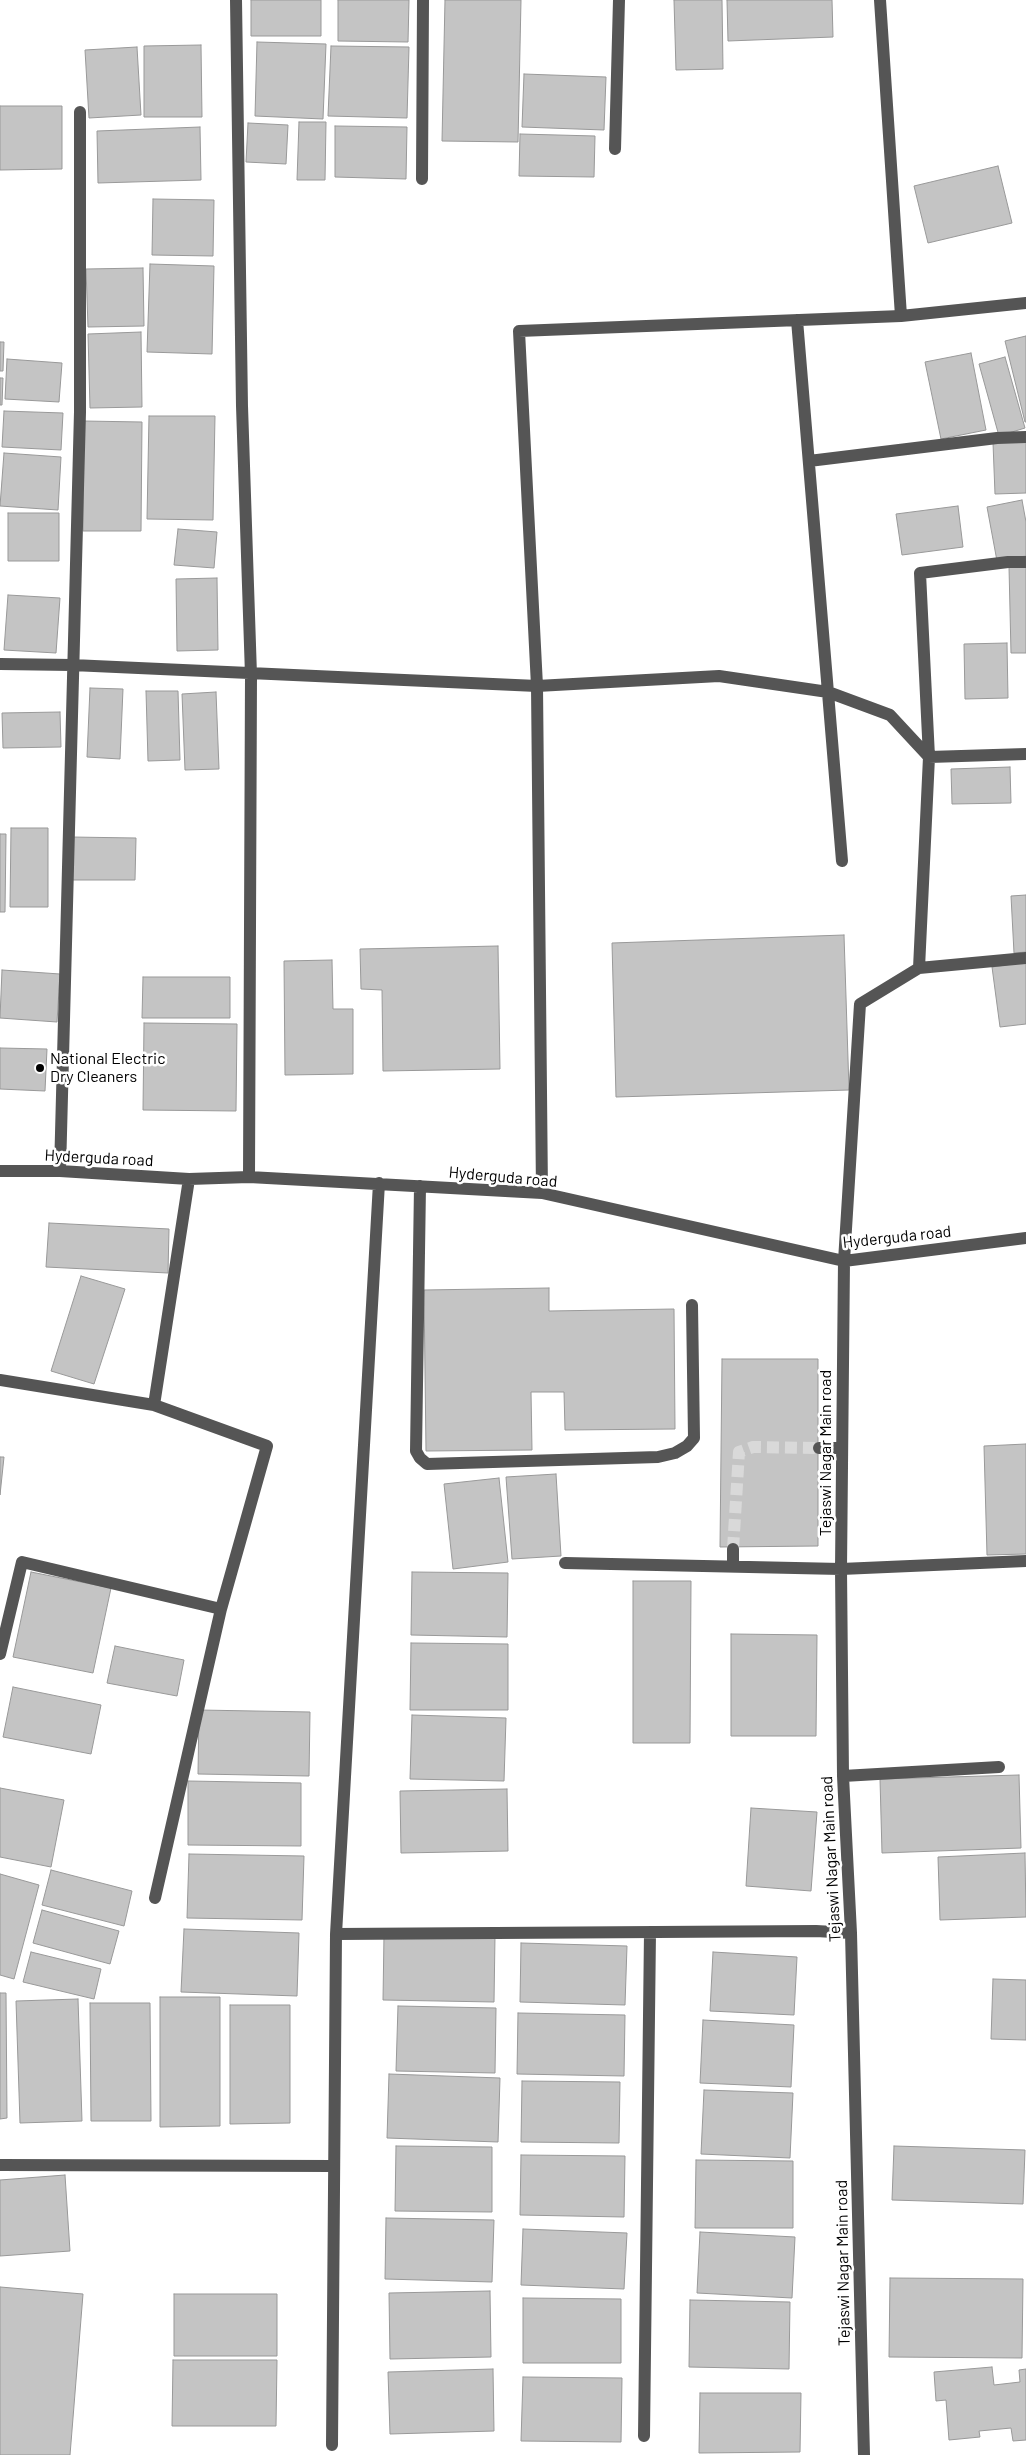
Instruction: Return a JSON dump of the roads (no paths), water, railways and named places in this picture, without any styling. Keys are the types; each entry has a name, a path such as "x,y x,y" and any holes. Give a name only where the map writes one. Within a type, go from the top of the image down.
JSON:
{"street":[{"path":"236,0 242,406 251,674 250,1177"},
{"path":"422,179 423,0"},
{"path":"614,149 619,0"},
{"path":"880,0 901,316"},
{"path":"60,1171 80,412 80,112"},
{"path":"542,1193 537,686 519,331 901,316 1026,302"},
{"path":"796,320 842,861"},
{"path":"809,461 1026,437"},
{"path":"1026,562 920,573 929,757 919,968 1026,958"},
{"path":"0,664 72,665 537,686 719,676 828,692 890,715 929,757 1026,754"},
{"name":"Tejaswi Nagar Main road","path":"864,2455 851,1933 843,1776 842,1448 844,1261 860,1004 919,968"},
{"name":"Hyderguda road","path":"0,1171 60,1171 190,1179 250,1177 542,1193 844,1261 1026,1238"},
{"path":"154,1405 190,1179"},
{"path":"332,2446 336,1934 380,1183"},
{"path":"420,1186 416,1451 427,1464 658,1457 675,1453 687,1446 694,1438 692,1304"},
{"path":"0,1380 154,1405 267,1446 221,1609 155,1898"},
{"path":"819,1448 842,1448"},
{"path":"733,1566 734,1549"},
{"path":"565,1563 842,1569 1026,1561"},
{"path":"0,1654 22,1562 221,1609"},
{"path":"843,1776 999,1767"},
{"path":"644,2436 650,1932"},
{"path":"336,1934 851,1933"},
{"path":"0,2165 333,2166"}],"tunnel":[{"path":"733,1549 739,1452 753,1447 819,1448"}],"place":[{"name":"National Electric Dry Cleaners","path":"40,1068"}]}
